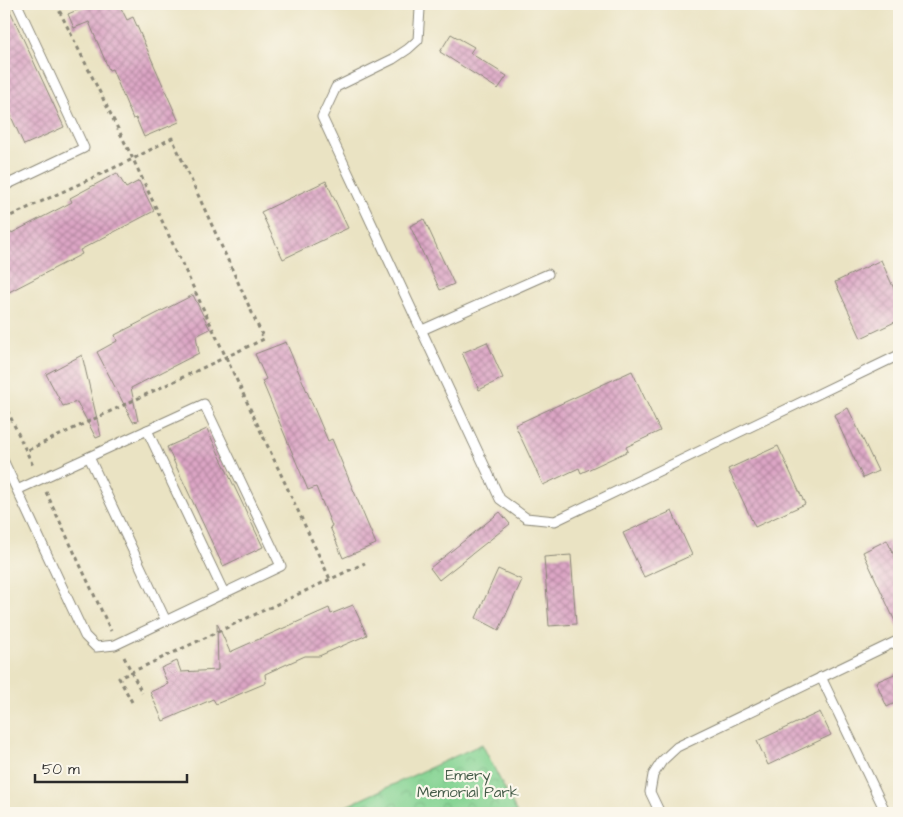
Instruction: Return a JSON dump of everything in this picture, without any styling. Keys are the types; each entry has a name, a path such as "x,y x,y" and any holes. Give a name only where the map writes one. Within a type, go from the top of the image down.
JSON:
{"lane":[{"path":"4,186 84,148 17,4"},
{"path":"418,4 420,9 418,40 392,59 336,87 322,117 500,499 526,518 555,521 899,355"},
{"path":"422,330 548,274"},
{"path":"4,462 17,490 85,636 96,647 118,644 281,566 204,404 17,490"},
{"path":"147,430 224,593"},
{"path":"89,457 166,621"},
{"path":"660,813 650,792 653,775 662,761 676,747 899,640"},
{"path":"821,677 886,813"}],"path":[{"path":"56,4 132,158 330,580"},
{"path":"4,219 172,138 264,339 26,451"},
{"path":"4,403 142,693"},
{"path":"132,702 119,678 365,563"}],"green space":[{"name":"Emery Memorial Park","path":"482,744 517,813 331,813"}],"building":[{"path":"4,4 7,4 64,127 24,145 4,101"},
{"path":"92,4 119,4 127,20 133,17 179,122 144,137 136,118 133,119 112,69 109,70 89,22 74,28 68,14"},
{"path":"451,34 474,47 470,53 507,76 498,89 440,52"},
{"path":"117,173 126,188 139,181 154,211 80,250 82,254 9,292 4,282 4,237 72,202 70,198"},
{"path":"326,181 348,228 283,259 261,212"},
{"path":"424,219 454,284 440,290 410,226"},
{"path":"881,260 899,300 899,320 861,338 835,282"},
{"path":"193,295 210,329 196,336 199,353 131,388 138,421 133,422 97,352 117,341 115,335"},
{"path":"286,342 328,441 332,439 376,544 343,558 316,487 308,490 262,381 266,379 255,354"},
{"path":"487,342 503,378 479,390 462,353"},
{"path":"82,355 101,436 96,438 77,402 63,406 46,374"},
{"path":"632,371 660,431 626,447 628,451 581,473 579,468 543,485 515,425"},
{"path":"848,408 878,471 863,478 834,415"},
{"path":"207,429 263,547 223,566 167,447"},
{"path":"778,446 805,504 755,527 728,469"},
{"path":"672,511 692,555 644,577 623,533"},
{"path":"500,512 510,524 439,580 430,568"},
{"path":"887,540 899,567 899,630 863,552"},
{"path":"571,555 576,624 549,626 544,557"},
{"path":"498,569 522,580 499,630 476,618"},
{"path":"353,605 367,635 319,656 305,656 265,674 266,683 216,704 213,699 163,721 150,692 168,684 161,668 177,661 181,672 218,670 217,623 230,652 329,608 331,614"},
{"path":"899,672 899,701 887,707 876,682"},
{"path":"820,712 831,735 768,765 757,741"}]}
